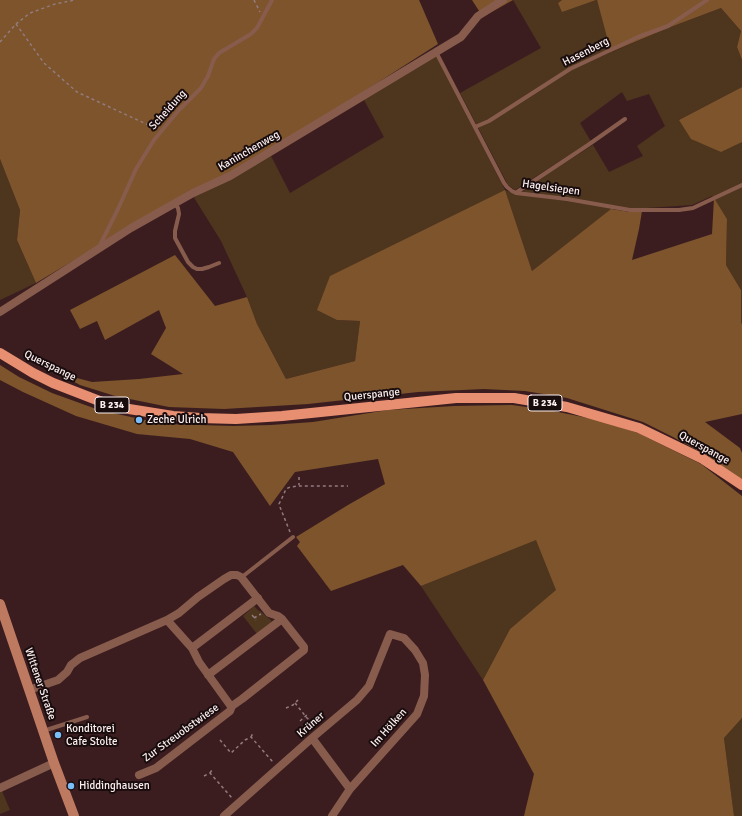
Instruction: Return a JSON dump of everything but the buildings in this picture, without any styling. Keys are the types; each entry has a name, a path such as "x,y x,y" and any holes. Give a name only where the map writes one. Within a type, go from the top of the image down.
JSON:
{"main road":[{"name":"Querspange","path":"0,353 53,383 102,402 130,409 173,416 236,419 282,416 456,398 514,398 567,407 639,428 703,460 742,485"},
{"name":"Wittener Straße","path":"0,604 43,731 74,816"}],"street":[{"name":"Kaninchenweg","path":"0,312 131,228 193,193 230,176 461,37 478,16 503,0"},
{"path":"29,690 58,680 67,672 71,665 80,658 167,620 224,579 237,575 241,578"},
{"name":"Zur Streuobstwiese","path":"139,775 156,768 230,711 232,706 304,650 304,647 282,619 269,613 241,578"},
{"path":"192,648 258,598"},
{"path":"208,675 282,619"},
{"name":"Zur Streuobstwiese","path":"167,620 192,648 199,662 232,706"},
{"name":"Krüner","path":"224,816 357,700 369,686 390,634"},
{"name":"Im Hölken","path":"332,816 350,789 417,714 424,696 425,675 423,662 404,638 390,634"},
{"path":"312,738 350,789"},
{"path":"0,788 54,762"}],"lane":[{"name":"Scheidung","path":"97,249 118,209 136,169 154,140 201,88 208,76 214,59 220,53 251,34 257,28 272,0"},
{"name":"Hasenberg","path":"475,127 489,121 570,69 638,37 668,26 707,0"},
{"name":"Hagelsiepen","path":"436,52 504,183 516,193 567,199 630,210 679,210 693,208 742,185"},
{"path":"516,193 625,119"},
{"path":"174,203 178,208 179,214 175,238 188,262 197,269 209,268 219,263"},
{"path":"241,578 293,537"},
{"path":"43,731 87,717"}],"path":[{"path":"0,42 16,24 30,13 55,4 75,0"},
{"path":"254,0 263,17"},
{"path":"16,24 44,63 77,92 161,131"},
{"path":"299,477 299,486"},
{"path":"293,537 279,504 286,489 299,486 348,486"},
{"path":"252,615 256,620"},
{"path":"286,708 293,705 298,700"},
{"path":"295,703 320,731"},
{"path":"300,720 308,714"},
{"path":"220,740 231,753 245,740 251,737 253,733"},
{"path":"251,737 278,768"},
{"path":"204,776 210,774 212,770"},
{"path":"210,774 237,804"}],"shaded area":[{"path":"0,0 419,0 438,44 330,113 227,174 191,190 36,283 17,240 20,210 0,159"},
{"path":"472,0 513,0 483,17"},
{"path":"513,0 562,0 558,3 597,0 612,52 668,28 721,8 741,31 737,47 742,60 742,87 679,120 742,142 742,324 741,290 726,265 727,219 712,196 692,205 631,209 614,207 532,271 505,191 337,320 360,321 355,361 286,379 257,324 247,297 221,241 193,196 271,156 290,193 384,137 363,98 436,54 505,190 518,195 547,174 593,145 609,172 643,156 637,146 665,126 649,94 627,101 622,92 580,123 591,141 515,190 508,185 460,93 541,48"},
{"path":"562,0 596,0 562,12 558,3"},
{"path":"597,0 742,0 742,60 737,47 741,31 721,8 611,52"},
{"path":"742,87 742,142 721,152 691,139 679,120"},
{"path":"0,159 20,210 17,240 36,283 0,300"},
{"path":"505,190 532,271 611,209 630,212 642,211 632,260 712,234 714,198 727,219 726,265 741,290 742,414 705,422 740,448 742,453 742,480 708,456 643,422 567,398 525,391 484,389 418,392 308,404 224,409 169,407 115,396 80,385 58,373 92,382 183,374 151,354 166,328 159,310 105,340 97,321 80,329 70,310 175,255 215,306 247,297 257,324 286,379 355,361 360,321 337,320 317,310 330,276"},
{"path":"0,365 19,377 52,393 99,410 163,424 233,426 271,425 313,422 388,410 454,406 512,405 548,410 598,420 638,433 701,464 742,496 742,718 724,738 734,816 524,816 534,774 483,680 510,629 556,590 536,540 421,586 403,565 331,591 297,546 300,542 296,537 385,484 378,459 295,472 270,506 233,452 190,439 137,434 76,416 0,380"},
{"path":"536,539 557,590 510,629 483,680 421,586"},
{"path":"254,606 271,620 272,624 257,634 243,616"},
{"path":"742,718 742,816 734,816 724,738"},
{"path":"2,791 10,810 0,814 0,792"}],"place":[{"name":"Zeche Ulrich","path":"139,420"},
{"name":"Konditorei Cafe Stolte","path":"58,735"},
{"name":"Hiddinghausen","path":"71,786"}]}
